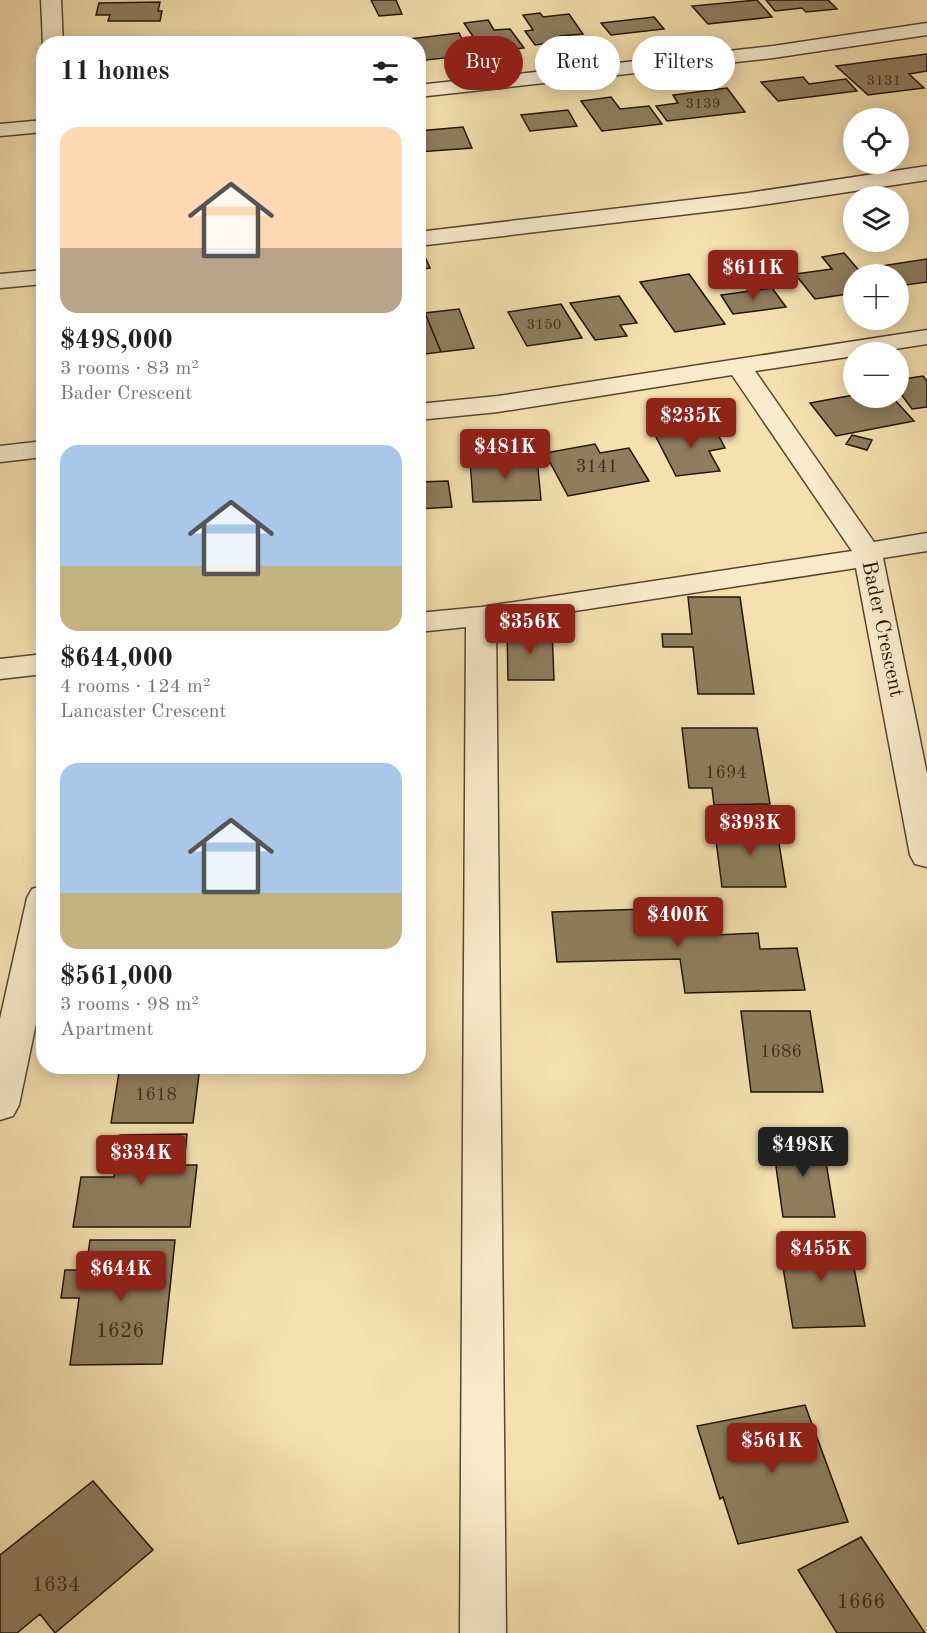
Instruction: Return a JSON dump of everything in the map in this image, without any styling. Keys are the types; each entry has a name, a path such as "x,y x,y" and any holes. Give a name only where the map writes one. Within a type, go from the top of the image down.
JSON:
{"street":[{"path":"51,0 53,36"},
{"path":"426,90 773,52 927,29"},
{"path":"0,130 36,127"},
{"path":"426,238 724,203 927,173"},
{"path":"0,281 36,278"},
{"path":"426,411 498,404 927,337"},
{"name":"Bader Crescent","path":"739,367 868,555 927,855"},
{"path":"0,454 36,450"},
{"path":"426,622 482,616 868,555 927,542"},
{"path":"482,616 483,1633"},
{"path":"0,669 36,665"},
{"path":"0,1105 36,936"}],"building":[{"path":"371,0 396,0 402,14 379,16"},
{"path":"757,0 772,17 708,24 692,6"},
{"path":"766,0 828,0 837,9 806,12 802,8 775,11"},
{"path":"160,2 158,11 162,11 160,21 108,21 110,15 96,15 99,3"},
{"path":"540,13 543,17 569,14 583,34 535,36 535,45 525,31 533,30 523,15"},
{"path":"654,17 664,29 611,35 601,23"},
{"path":"488,20 494,30 510,29 515,36 473,36 464,23"},
{"path":"459,33 461,36 444,36 444,58 426,60 426,37"},
{"path":"927,54 927,71 909,74 924,88 868,95 836,66"},
{"path":"803,77 809,84 846,79 857,91 778,101 761,82"},
{"path":"728,90 745,112 667,121 656,106 678,103 673,95"},
{"path":"611,97 620,109 649,106 662,124 602,131 581,101"},
{"path":"568,110 577,126 530,131 521,115"},
{"path":"463,127 472,148 426,151 426,130"},
{"path":"844,253 853,264 843,264 843,295 815,299 795,274 832,269 822,257"},
{"path":"777,254 792,275 753,281 738,259"},
{"path":"927,259 927,282 909,284 909,264 894,264"},
{"path":"689,274 725,324 675,332 640,282"},
{"path":"772,288 786,307 733,314 721,295"},
{"path":"619,296 637,323 620,325 627,336 595,340 570,303"},
{"path":"561,304 582,338 527,346 508,312"},
{"path":"459,309 474,348 441,352 426,313"},
{"path":"426,315 441,352 426,354"},
{"path":"923,376 927,381 927,407 912,409 909,405 909,378"},
{"path":"843,397 843,408 902,408 914,421 836,436 810,403"},
{"path":"713,425 725,448 709,451 720,471 676,476 654,433"},
{"path":"852,435 872,440 867,450 846,444"},
{"path":"595,444 600,453 629,448 649,481 568,496 545,453"},
{"path":"537,458 541,500 473,502 470,460"},
{"path":"448,481 452,507 426,509 426,482"},
{"path":"688,597 740,597 754,694 698,694 693,647 663,647 662,634 692,634"},
{"path":"507,630 552,630 554,680 508,680"},
{"path":"682,728 757,728 770,804 714,805 712,788 689,788"},
{"path":"714,825 776,825 786,887 722,887"},
{"path":"711,907 715,935 758,933 760,949 797,948 805,990 685,993 680,959 557,962 552,912"},
{"path":"741,1011 810,1011 823,1092 751,1092"},
{"path":"119,1074 199,1074 193,1123 111,1123"},
{"path":"187,1134 184,1165 197,1165 190,1227 73,1227 81,1177 114,1177 120,1135"},
{"path":"772,1138 822,1138 835,1217 783,1217"},
{"path":"848,1236 865,1326 793,1328 778,1237"},
{"path":"90,1240 175,1240 162,1364 70,1365 79,1298 61,1298 65,1270 86,1270"},
{"path":"805,1405 848,1522 738,1544 723,1497 720,1499 697,1426"},
{"path":"93,1481 153,1550 55,1633 40,1614 17,1633 0,1633 0,1555"},
{"path":"861,1537 925,1633 837,1633 798,1570"}]}
